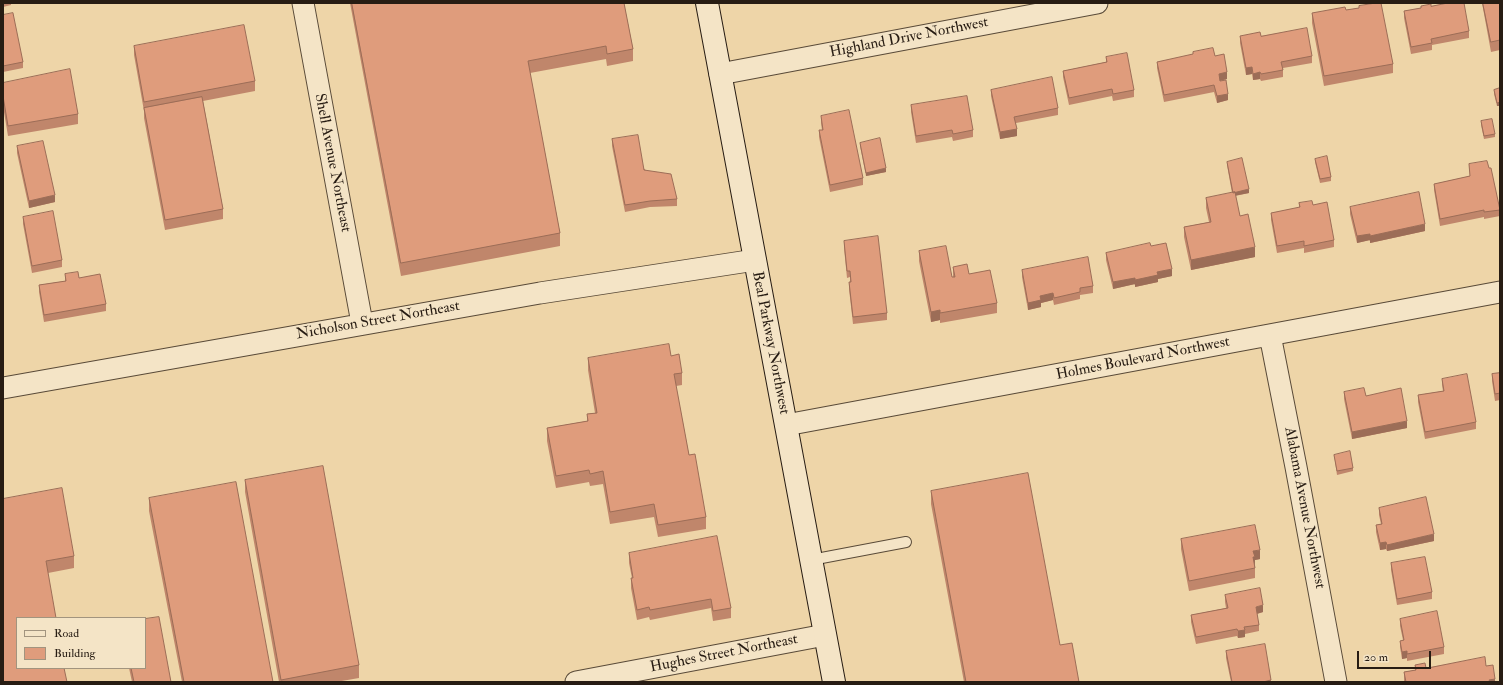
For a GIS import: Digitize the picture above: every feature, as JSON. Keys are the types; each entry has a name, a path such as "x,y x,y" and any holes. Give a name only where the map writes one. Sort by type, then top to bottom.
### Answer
{"main road":[{"name":"Beal Parkway Northwest","path":"707,3 834,682"}],"street":[{"name":"Shell Avenue Northeast","path":"302,3 362,323"},
{"name":"Highland Drive Northwest","path":"720,74 1097,3"},
{"name":"Nicholson Street Northeast","path":"3,388 540,292 755,260"},
{"name":"Holmes Boulevard Northwest","path":"786,425 1500,292"},
{"name":"Alabama Avenue Northwest","path":"1270,335 1336,682"},
{"name":"Hughes Street Northeast","path":"576,682 825,635"}],"lane":[{"path":"811,560 906,542"}],"building":[{"path":"352,3 624,3 633,49 607,54 606,46 528,61 560,233 401,263"},
{"path":"1381,3 1393,64 1324,76 1312,13 1345,7 1346,10 1359,8 1359,6"},
{"path":"1448,3 1464,3 1469,31 1431,39 1432,43 1411,47 1404,11 1421,8 1421,6 1431,4 1431,6"},
{"path":"1483,3 1500,3 1500,40 1491,42"},
{"path":"13,13 23,62 3,66 3,15"},
{"path":"244,25 255,81 144,102 134,46"},
{"path":"1307,28 1312,56 1281,62 1283,70 1261,74 1260,72 1253,74 1252,67 1246,68 1240,36 1260,32 1261,36"},
{"path":"1213,48 1215,56 1224,54 1227,72 1219,74 1220,81 1226,80 1228,94 1217,96 1214,85 1164,95 1157,62"},
{"path":"1127,53 1134,90 1113,94 1112,89 1069,98 1063,71 1107,62 1106,57"},
{"path":"70,69 78,114 8,126 3,96 3,83"},
{"path":"1052,77 1058,108 1014,117 1017,129 1000,132 991,90"},
{"path":"1500,88 1500,102 1497,103 1494,90"},
{"path":"967,96 973,130 953,134 952,130 916,136 911,105"},
{"path":"202,97 223,209 165,220 144,108"},
{"path":"849,110 863,178 830,185 819,130 823,130 821,116"},
{"path":"1492,119 1495,134 1484,136 1481,121"},
{"path":"638,135 644,170 671,174 677,199 625,205 612,139"},
{"path":"880,138 886,168 866,173 860,143"},
{"path":"43,141 55,195 29,201 17,146"},
{"path":"1327,156 1331,177 1320,179 1315,159"},
{"path":"1242,158 1249,189 1233,193 1227,162"},
{"path":"1487,161 1489,168 1491,168 1500,210 1484,212 1484,210 1440,219 1434,184 1470,176 1469,164"},
{"path":"1235,192 1240,216 1248,214 1255,247 1191,260 1184,227 1211,222 1206,198"},
{"path":"1419,192 1425,224 1370,236 1370,234 1357,236 1350,207"},
{"path":"1312,201 1313,205 1327,202 1334,240 1304,246 1304,241 1277,246 1271,213 1300,207 1299,203"},
{"path":"53,211 62,260 32,266 23,217"},
{"path":"878,236 887,313 853,317 849,282 851,282 850,271 847,271 844,241"},
{"path":"1150,243 1151,246 1166,243 1172,269 1157,272 1158,275 1135,280 1135,278 1113,282 1106,253"},
{"path":"946,246 952,277 955,277 953,267 967,264 969,274 990,270 997,303 940,313 940,310 931,312 919,251"},
{"path":"1088,257 1093,286 1080,288 1080,292 1054,298 1053,293 1040,296 1041,300 1028,303 1022,270"},
{"path":"78,272 79,278 100,274 106,304 44,315 39,285 66,281 65,274"},
{"path":"669,344 671,356 679,354 682,373 674,374 689,455 695,454 706,517 658,525 654,504 610,512 603,471 590,474 589,470 556,476 547,428 588,421 587,414 597,413 588,358"},
{"path":"1500,373 1500,393 1495,394 1492,374"},
{"path":"1467,374 1476,422 1425,432 1418,395 1444,391 1442,379"},
{"path":"1364,388 1366,396 1401,388 1407,421 1352,432 1344,392"},
{"path":"1350,451 1353,468 1337,471 1334,455"},
{"path":"323,466 359,665 281,680 245,480"},
{"path":"1028,473 1060,645 1072,643 1079,682 966,682 931,491"},
{"path":"236,482 273,682 184,682 149,498"},
{"path":"62,488 74,556 46,561 56,617 16,617 16,669 64,669 67,682 3,682 3,499"},
{"path":"1426,497 1434,534 1387,545 1386,542 1380,543 1376,525 1382,524 1379,508"},
{"path":"1255,525 1260,550 1253,551 1255,557 1253,557 1255,568 1189,581 1181,539"},
{"path":"717,536 731,608 713,611 711,599 650,610 649,607 637,610 631,578 633,578 629,553"},
{"path":"1425,557 1432,592 1397,599 1391,563"},
{"path":"1260,588 1263,605 1256,607 1259,625 1244,627 1245,630 1238,631 1237,629 1196,637 1191,615 1228,608 1225,595"},
{"path":"1437,611 1444,647 1407,654 1407,651 1402,652 1400,641 1404,640 1400,619"},
{"path":"159,617 171,682 134,682 131,669 146,669 146,619"},
{"path":"1265,644 1271,680 1263,682 1232,682 1226,651"},
{"path":"1485,657 1486,666 1493,665 1495,679 1489,680 1490,682 1406,682 1404,672 1416,670 1415,665 1425,663 1426,668"}]}
